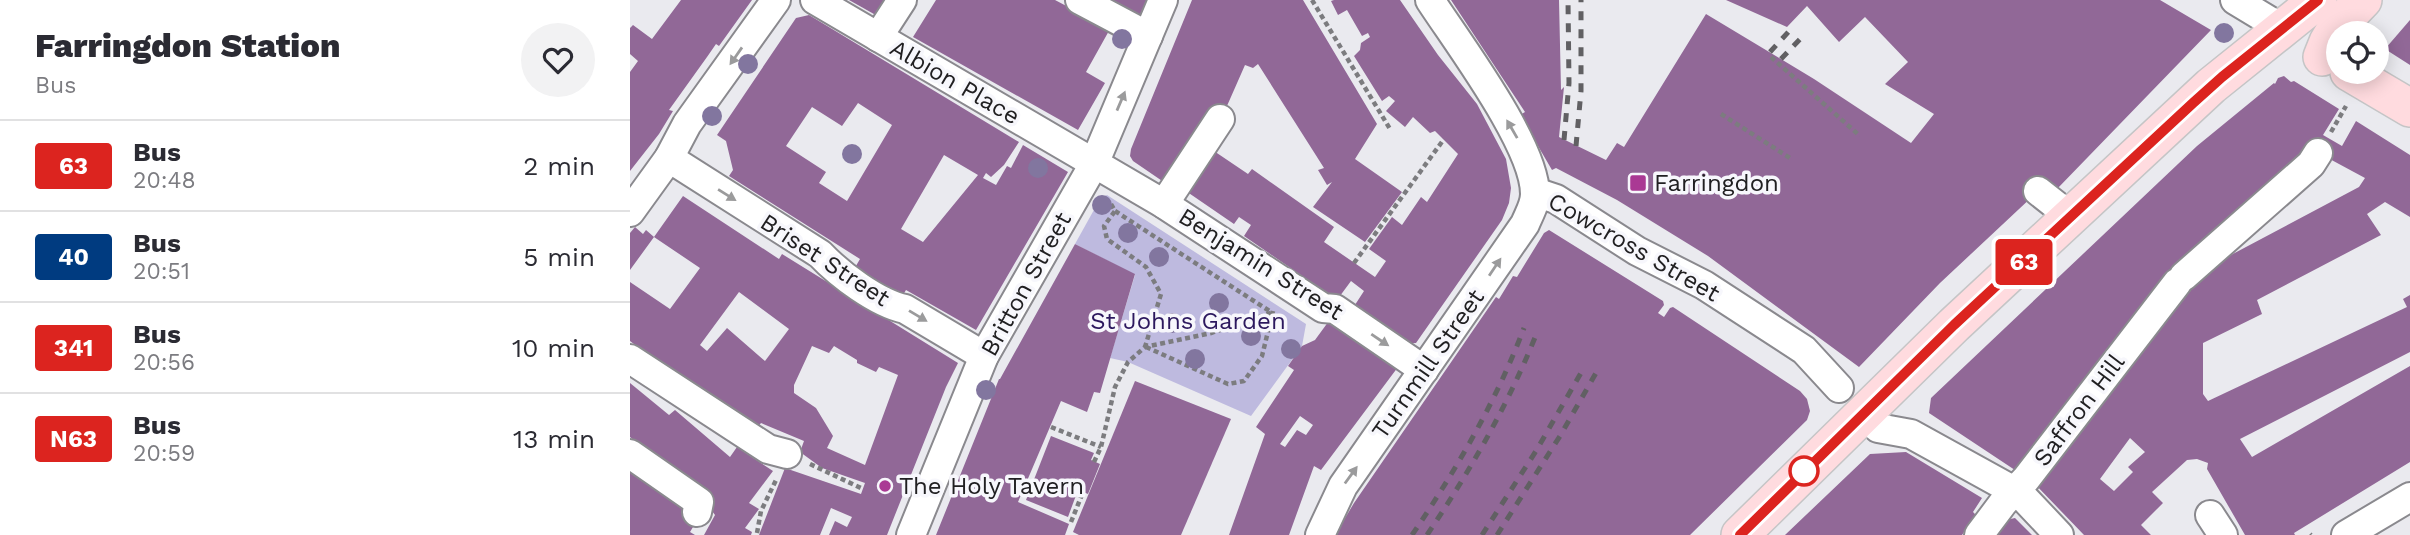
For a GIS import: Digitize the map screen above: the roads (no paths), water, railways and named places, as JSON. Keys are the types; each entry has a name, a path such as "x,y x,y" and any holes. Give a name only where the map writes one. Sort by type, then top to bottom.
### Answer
{"main road":[{"path":"1740,535 1954,325 2216,82 2318,0"},
{"path":"2343,21 2363,0"},
{"path":"2283,29 2326,58"},
{"path":"2369,84 2410,108"}],"street":[{"path":"630,212 669,158 687,124 776,0"},
{"name":"Albion Place","path":"815,0 1094,164"},
{"path":"878,37 902,0"},
{"path":"1080,0 1148,36"},
{"name":"Britton Street","path":"911,535 984,356 1094,164 1163,0"},
{"name":"Cowcross Street","path":"1430,0 1517,138 1532,176 1535,192 1556,200 1637,251 1726,299 1804,350 1839,388"},
{"path":"2235,0 2283,29"},
{"path":"1164,204 1220,119"},
{"name":"Saffron Hill","path":"1979,535 2026,479 2178,282 2311,164 2318,153"},
{"name":"Briset Street","path":"669,158 820,254 838,272 984,356"},
{"name":"Benjamin Street","path":"1094,164 1164,204 1323,308 1335,309 1424,370"},
{"path":"2038,191 2071,217"},
{"name":"Turnmill Street","path":"1320,535 1343,486 1525,224 1534,204 1535,192"},
{"path":"630,359 768,449 782,465"},
{"path":"1878,428 1911,434 2014,492 2059,535"},
{"path":"630,454 699,502 697,512"},
{"path":"2346,535 2410,497"}],"railway":[{"path":"1564,140 1569,83 1568,0"},
{"path":"1576,146 1581,91 1581,0"},
{"path":"1770,52 1791,29"},
{"path":"1781,59 1803,36"},
{"path":"1412,535 1474,435 1524,328"},
{"path":"1427,535 1487,438 1536,335"},
{"path":"1482,535 1536,451 1585,366"},
{"path":"1497,535 1560,436 1596,373"}],"place":[{"name":"Farringdon","path":"1638,183"},
{"name":"The Holy Tavern","path":"885,486"}],"park label":[{"name":"St Johns Garden","path":"1188,321"}]}
